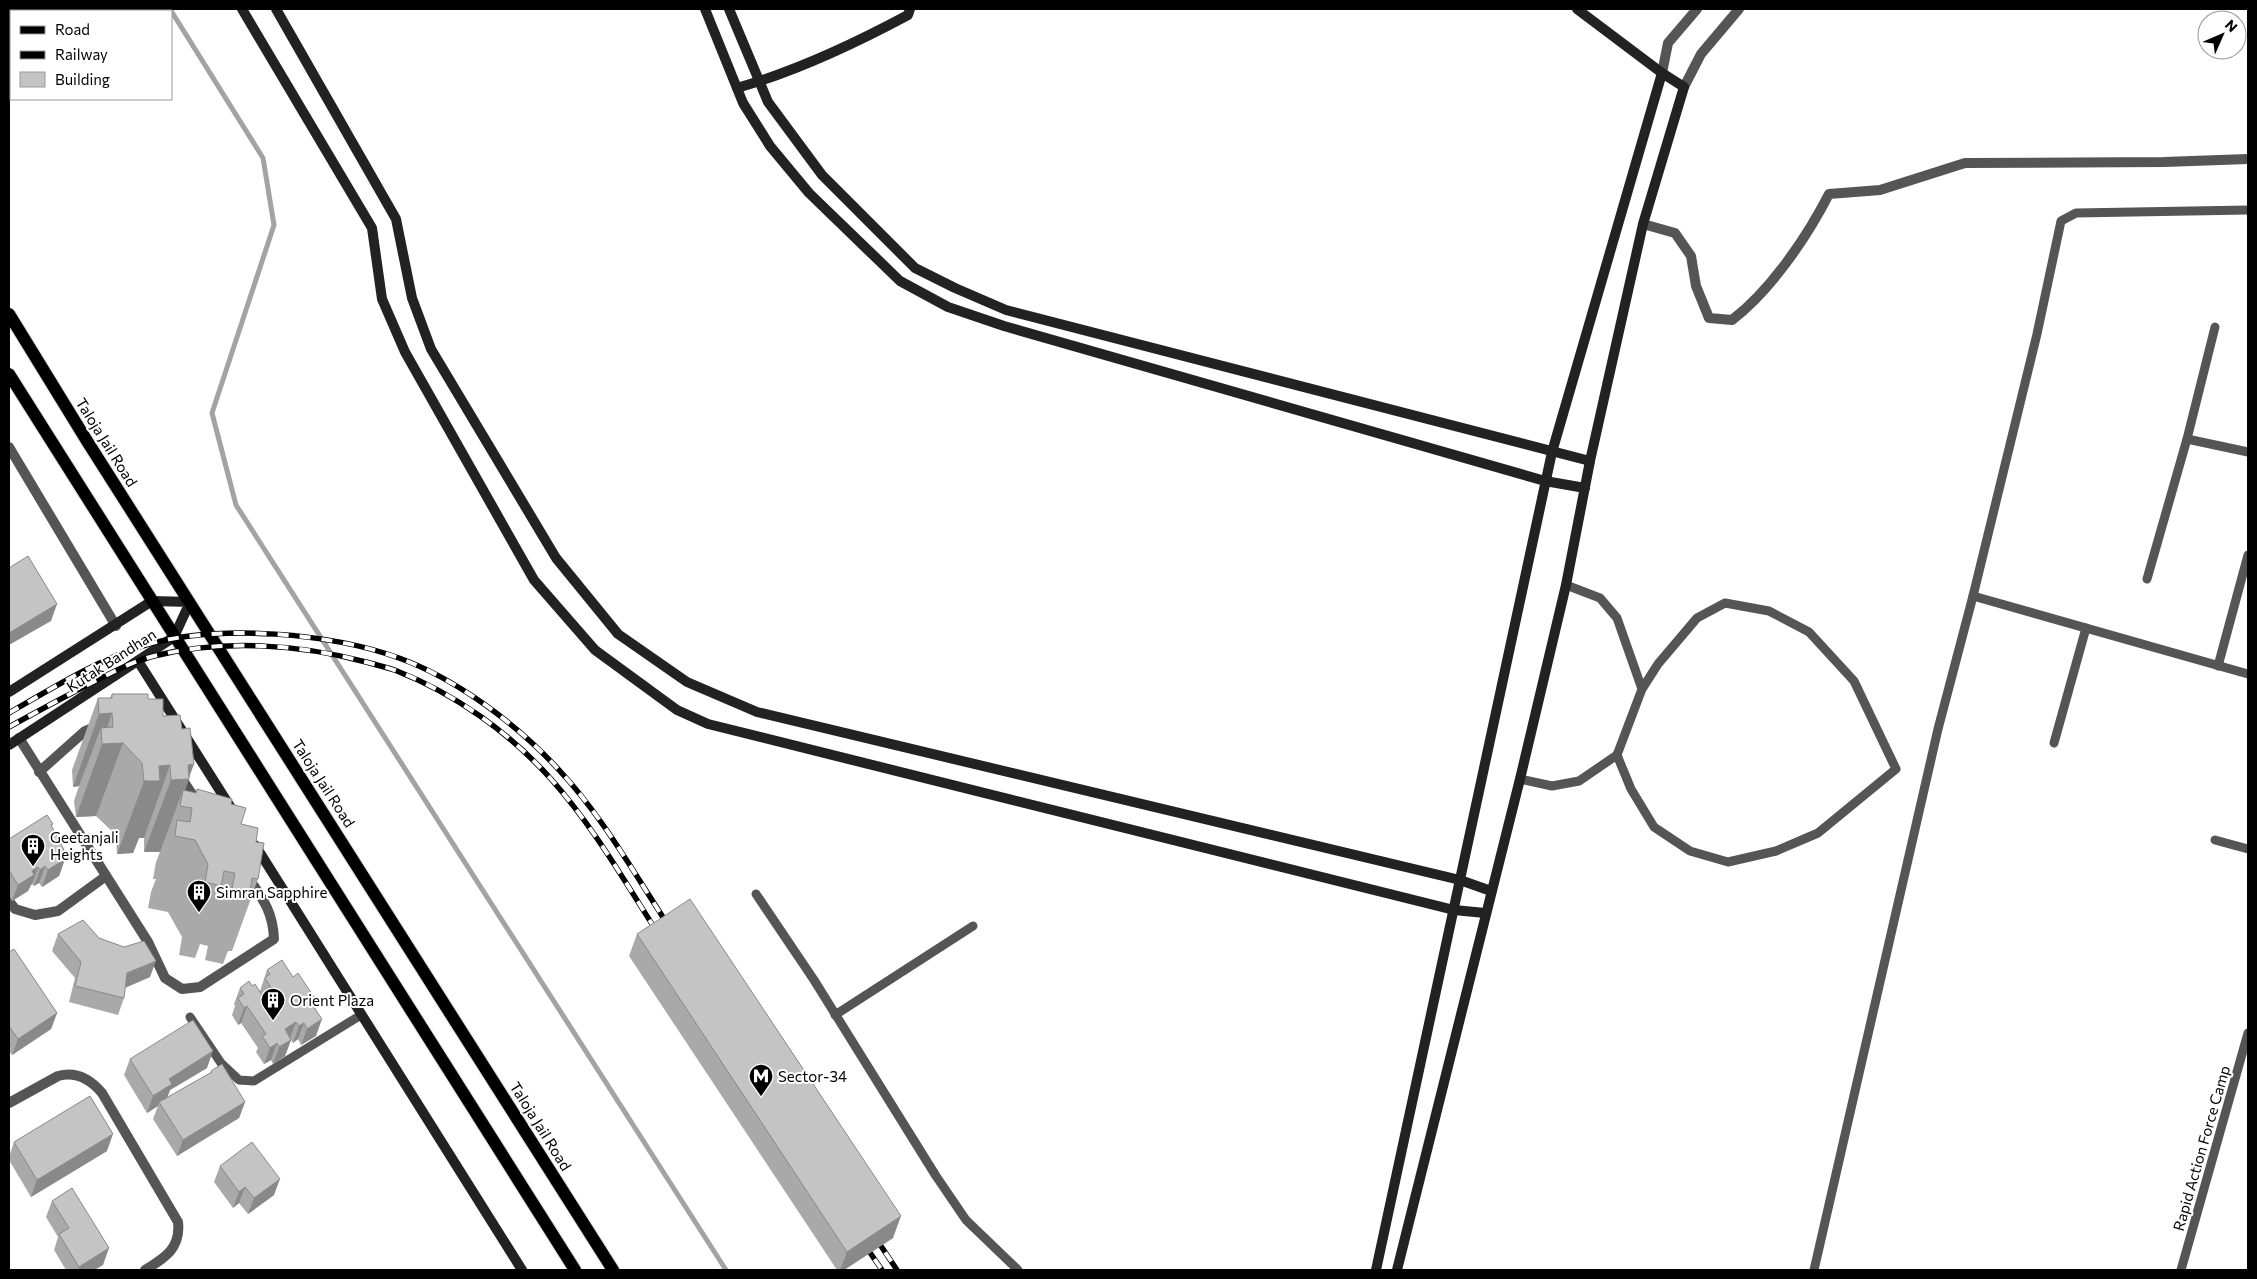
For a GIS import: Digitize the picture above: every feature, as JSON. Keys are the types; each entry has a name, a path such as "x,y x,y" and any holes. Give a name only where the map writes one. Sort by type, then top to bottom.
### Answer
{"main road":[{"name":"Taloja Jail Road","path":"9,314 613,1270"},
{"path":"9,374 575,1270"}],"street":[{"path":"242,9 372,228 382,299 405,352 534,580 595,650 677,710 708,724 1454,910 1486,913"},
{"path":"276,9 396,219 412,298 431,349 556,558 618,634 687,682 757,712 1460,880 1491,891"},
{"path":"704,9 743,102 770,146 809,193 900,281 948,307 1004,326 1545,481 1585,488"},
{"path":"729,9 768,102 822,175 915,268 1006,310 1085,332 1590,461"},
{"path":"737,88 760,81 858,41 908,15 910,9"},
{"path":"1578,9 1662,73 1684,87"},
{"path":"1376,1270 1552,452 1662,73 1668,44 1697,9"},
{"path":"1397,1270 1520,779 1566,585 1590,461 1643,224 1684,87 1701,54 1738,9"},
{"path":"1643,224 1676,233 1691,256 1696,286 1709,318 1732,320 1752,305 1811,228 1829,194 1880,190 1965,163 2164,162 2248,159"},
{"path":"9,447 116,626"},
{"path":"152,601 190,602"},
{"name":"Kutak Bandhan","path":"9,692 116,626 152,601"},
{"name":"Kutak Bandhan","path":"9,745 174,637 190,602"},
{"path":"138,660 239,821"},
{"path":"39,772 85,731 106,722"},
{"path":"19,738 148,942 165,978 182,989 200,987 274,939 273,920 262,897 240,865"},
{"path":"175,768 202,808"},
{"path":"250,838 522,1270"},
{"path":"9,901 15,910 35,915 58,911 106,876"},
{"path":"9,1103 58,1076 66,1074 74,1074 95,1084 178,1222 179,1230 173,1249 168,1255 145,1270"}],"lane":[{"path":"1814,1270 1938,730 2037,334 2061,221 2076,213 2248,210"},
{"path":"2147,579 2187,439 2216,327"},
{"path":"2187,439 2248,452"},
{"path":"2218,666 2248,555"},
{"path":"1566,585 1600,598 1617,618 1642,689"},
{"path":"1973,596 2248,674"},
{"path":"1520,779 1552,786 1579,781 1618,755 1642,689 1658,664 1697,618 1725,603 1769,611 1809,632 1854,681 1896,769 1818,833 1776,851 1728,862 1690,851 1654,827 1631,789 1618,755"},
{"path":"2054,743 2086,628"},
{"path":"2215,840 2248,849"},
{"path":"756,894 814,980 902,1118 936,1176 966,1220 1018,1270"},
{"path":"835,1015 973,926"},
{"path":"190,1017 221,1064 239,1080 254,1081 361,1015"},
{"name":"Rapid Action Force Camp","path":"2181,1270 2248,1033"}],"building":[{"path":"28,556 57,604 9,633 9,568"},
{"path":"112,694 148,694 148,699 163,699 163,716 180,715 182,729 190,728 194,764 188,765 189,779 171,780 170,765 159,766 160,781 144,781 142,763 123,743 102,744 101,728 113,727 112,713 99,714 98,698 112,698"},
{"path":"197,789 232,799 231,804 246,808 241,824 258,828 256,842 264,843 258,879 252,878 250,892 232,888 235,873 224,871 221,886 205,882 208,864 195,840 175,836 177,820 190,822 192,808 180,806 183,790 196,793"},
{"path":"47,815 64,850 60,852 65,859 48,870 45,866 40,870 38,867 32,871 34,875 18,885 9,870 9,839"},
{"name":"Sector-34","path":"690,899 901,1216 847,1252 637,934"},
{"path":"83,920 99,938 124,947 144,941 156,961 127,973 124,998 75,986 81,962 58,934"},
{"path":"14,949 57,1013 18,1039 9,1026 9,952"},
{"path":"282,960 293,977 298,973 318,1003 313,1006 322,1019 307,1029 304,1023 299,1026 296,1022 285,1029 291,1040 279,1047 277,1043 270,1048 262,1036 266,1034 247,1006 244,1008 238,998 244,994 240,988 249,981 252,986 255,984 263,997 273,991 265,978 270,974 267,970"},
{"path":"193,1020 213,1051 169,1079 172,1084 153,1096 130,1059"},
{"path":"222,1064 245,1102 183,1140 159,1102 212,1072"},
{"path":"90,1096 113,1134 37,1180 14,1142"},
{"path":"252,1142 280,1179 254,1198 245,1187 239,1192 220,1166"},
{"path":"72,1188 109,1248 79,1267 59,1234 69,1228 52,1201"}],"waterway":[{"path":"172,12 263,158 274,225 212,413 236,505 726,1270"}],"railway":[{"path":"9,713 77,674 113,657 149,644 178,638 209,634 242,633 309,637 341,642 399,658 443,678 464,691 506,720 543,753 590,807 670,928"},
{"path":"9,727 128,665 148,658 180,651 233,646 287,648 340,656 389,668 419,680 460,703 499,730 535,762 566,797 595,835 659,935"},
{"path":"873,1234 897,1270"},
{"path":"862,1241 882,1270"}],"place":[{"name":"Geetanjali Heights","path":"33,867"},
{"name":"Simran Sapphire","path":"199,913"},
{"name":"Orient Plaza","path":"273,1021"},
{"name":"Sector-34","path":"761,1097"}]}
